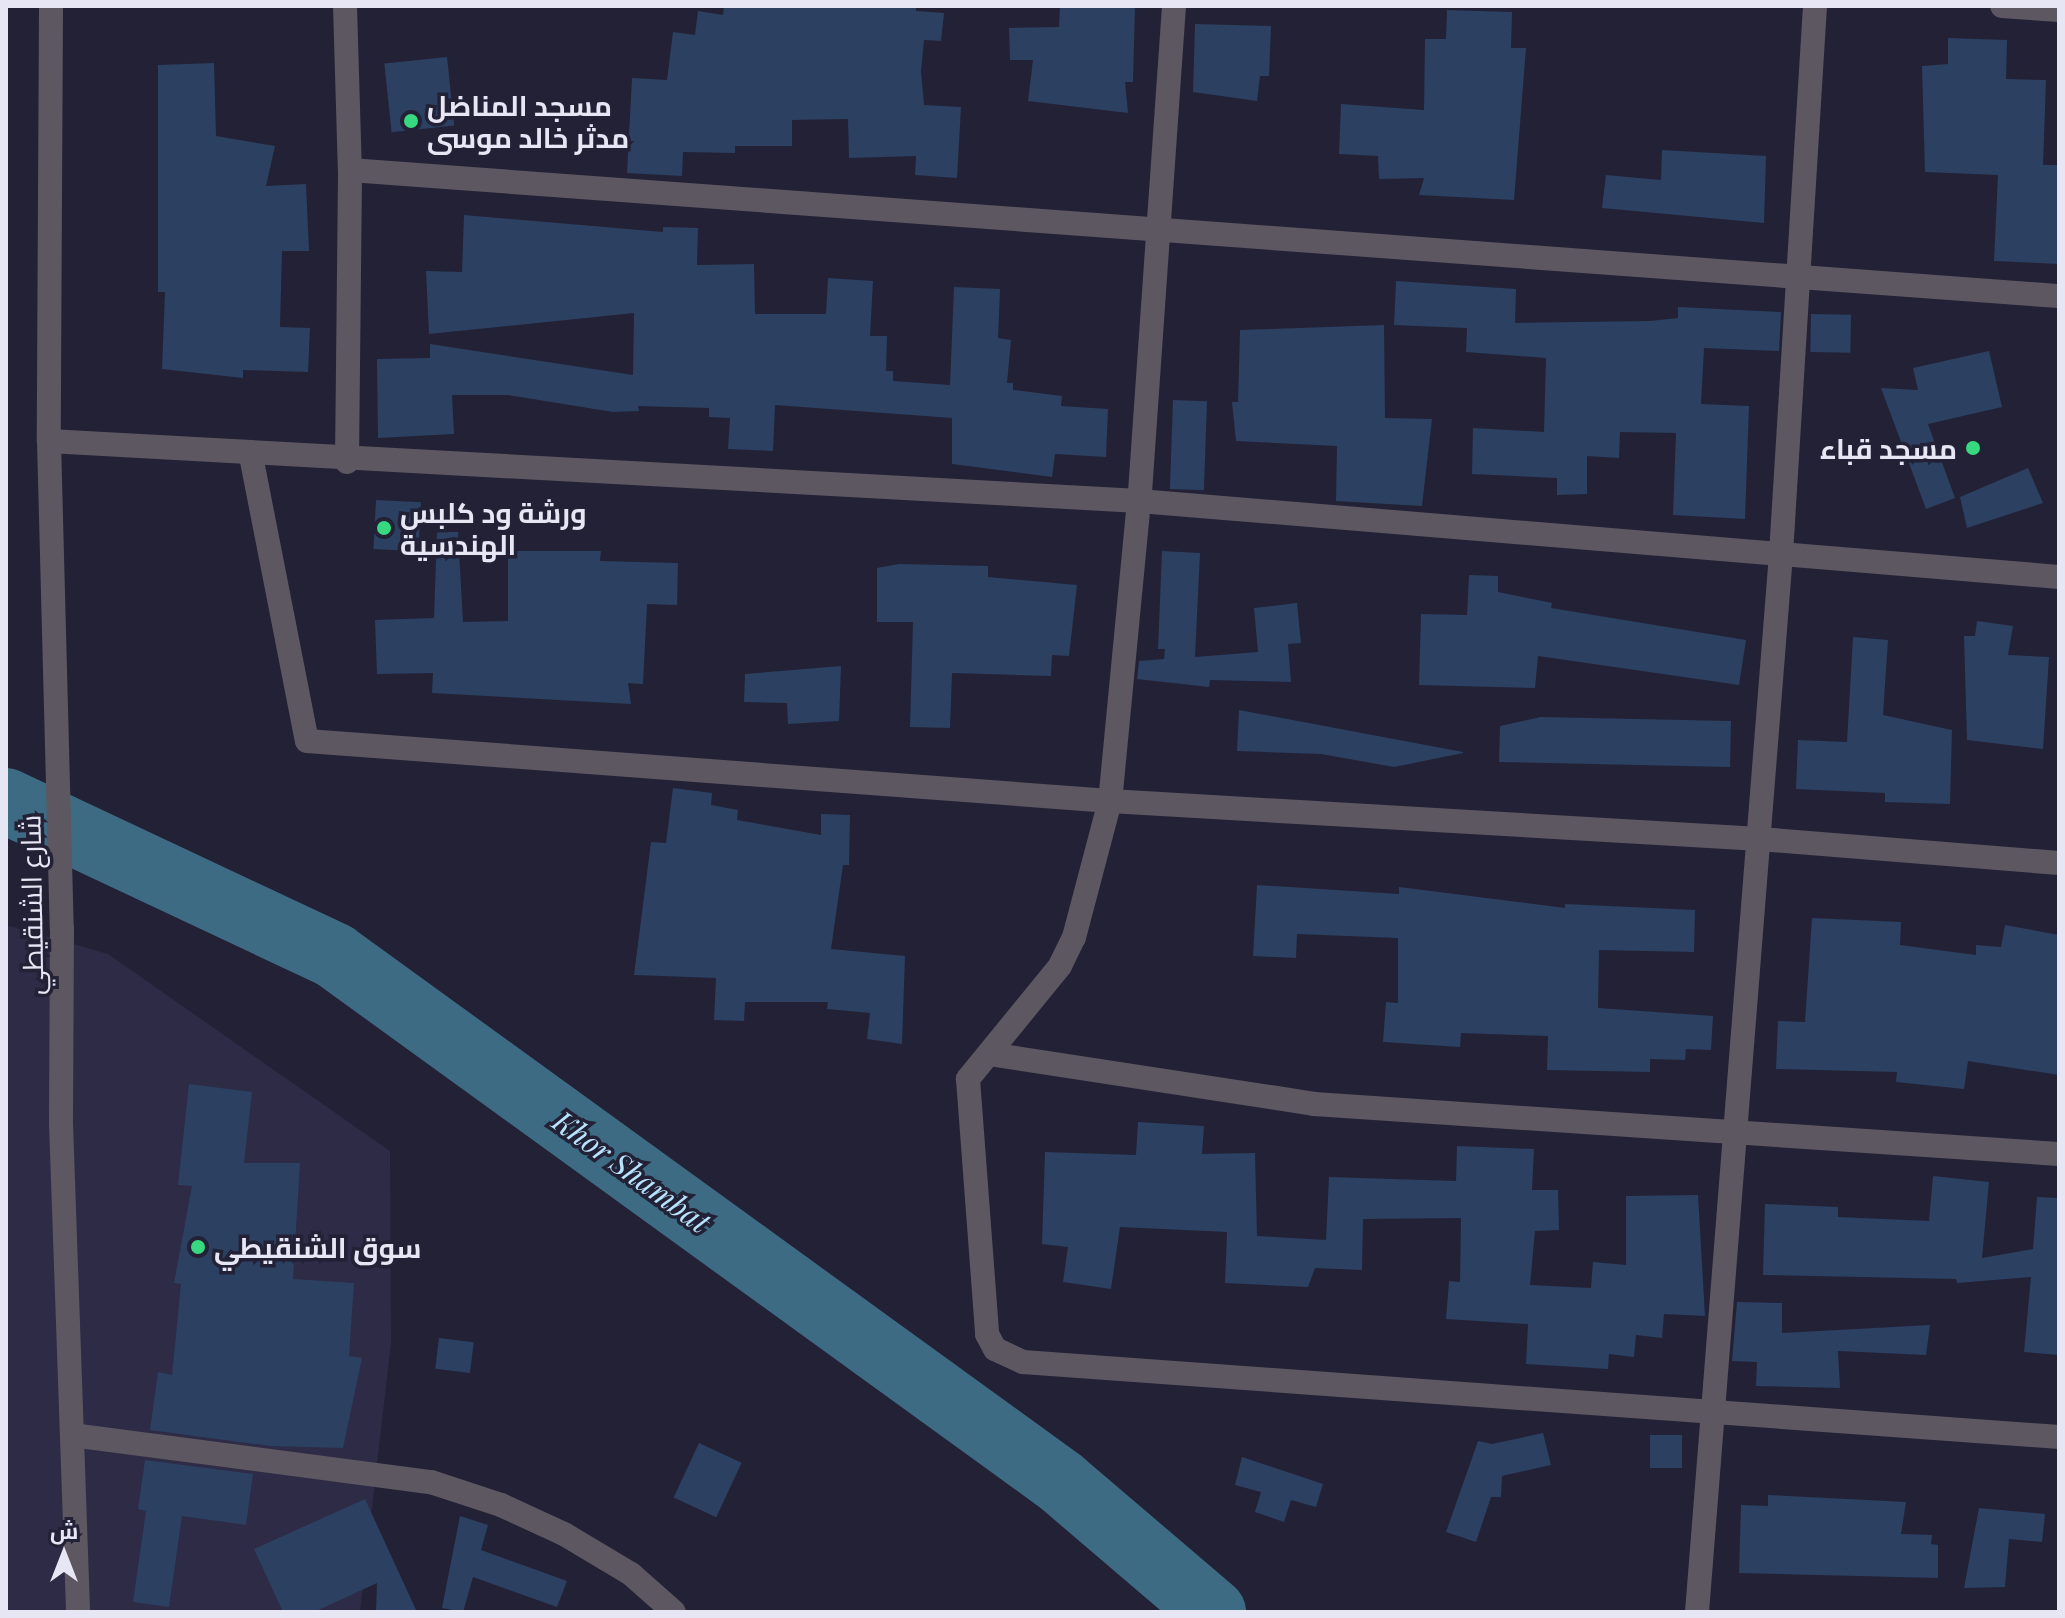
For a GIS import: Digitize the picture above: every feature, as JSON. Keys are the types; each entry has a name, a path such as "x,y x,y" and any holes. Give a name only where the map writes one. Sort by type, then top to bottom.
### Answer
{"street":[{"name":"شارع الشنقيطي","path":"51,6 49,441 62,929 61,1123 78,1612"},
{"path":"345,6 350,170 347,462"},
{"path":"1174,6 1139,501 1110,801 1074,937 1045,988 968,1079 966,1098 987,1334 1005,1357 2059,1437"},
{"path":"1697,1612 1717,1411 1781,554 1801,276 1815,6"},
{"path":"2002,6 2059,10"},
{"path":"350,170 1158,233 2059,296"},
{"path":"49,441 347,462 1139,501 2059,577"},
{"path":"251,456 307,741 1110,801 1760,839 2059,863"},
{"path":"989,1054 1314,1104 1736,1135 2059,1154"},
{"path":"72,1435 431,1482 501,1505 564,1534 631,1574 674,1612"}],"shaded area":[{"name":"سوق الشنقيطي","path":"6,925 108,954 390,1151 391,1343 360,1612 6,1612"}],"building":[{"path":"724,6 916,6 916,11 944,13 941,41 924,40 921,71 924,105 961,107 957,178 915,175 916,156 849,158 848,119 792,120 792,146 735,146 735,153 683,152 682,176 627,173 632,78 667,80 673,32 695,35 698,11 723,15"},
{"path":"1060,6 1135,6 1133,82 1125,82 1128,113 1028,101 1033,60 1010,60 1009,28 1059,27"},
{"path":"1447,10 1512,12 1511,48 1526,48 1514,200 1419,195 1424,178 1379,179 1378,156 1339,154 1341,104 1424,110 1425,39 1446,39"},
{"path":"1195,24 1271,26 1269,76 1260,76 1257,101 1193,92"},
{"path":"1948,38 2007,40 2006,79 2046,80 2043,165 2059,165 2059,264 1994,261 1998,175 1925,172 1922,66 1948,64"},
{"path":"447,57 454,126 392,132 384,64"},
{"path":"214,63 216,136 275,146 266,186 306,184 309,251 282,251 280,327 310,328 308,372 243,370 243,378 162,369 165,292 158,292 158,65"},
{"path":"1662,150 1766,156 1764,223 1602,208 1606,175 1661,180"},
{"path":"464,215 663,232 663,227 698,228 697,265 754,264 755,314 826,314 828,278 873,281 870,336 887,336 886,371 893,371 893,381 950,385 954,287 1000,289 998,338 1011,340 1007,383 1013,383 1013,390 1062,396 1061,406 1108,409 1106,457 1055,454 1052,477 952,464 952,418 775,405 773,451 728,449 730,418 709,417 709,408 638,406 639,411 613,412 508,395 452,395 454,434 378,438 377,359 430,358 430,344 633,375 634,313 429,334 426,271 462,272"},
{"path":"1396,281 1516,289 1515,323 1650,321 1678,318 1678,307 1781,312 1779,351 1704,348 1701,404 1749,406 1745,519 1673,515 1676,433 1620,432 1619,458 1587,456 1587,494 1557,495 1557,478 1472,474 1473,428 1544,432 1546,358 1466,352 1467,328 1394,325"},
{"path":"1811,314 1851,315 1850,353 1810,352"},
{"path":"1384,325 1385,418 1432,419 1422,506 1336,501 1337,446 1236,441 1232,402 1238,402 1240,330"},
{"path":"1989,351 2002,407 1928,424 1955,498 1926,509 1881,388 1918,390 1913,368"},
{"path":"1173,400 1207,401 1204,490 1170,489"},
{"path":"2028,468 2043,503 1967,528 1960,497"},
{"path":"376,500 421,502 418,551 373,549"},
{"path":"437,532 458,532 463,622 508,621 508,551 601,551 600,561 678,563 677,605 647,604 643,684 628,683 631,704 432,693 433,673 377,674 375,620 434,618"},
{"path":"1162,551 1200,553 1195,657 1258,652 1254,608 1297,603 1301,643 1288,644 1291,682 1210,680 1209,687 1137,679 1139,661 1164,659 1165,649 1158,649"},
{"path":"899,564 988,566 988,577 1077,585 1069,656 1052,655 1051,676 952,673 950,728 910,727 913,622 877,622 877,568"},
{"path":"1469,575 1498,576 1498,592 1552,603 1551,608 1746,640 1739,685 1538,656 1535,688 1419,685 1421,614 1467,615"},
{"path":"1977,621 2013,626 2008,655 2049,657 2043,749 1967,740 1964,636 1975,636"},
{"path":"1853,637 1888,640 1883,715 1952,730 1950,804 1885,802 1885,793 1796,789 1798,740 1847,742"},
{"path":"841,666 839,721 788,724 787,703 744,702 745,674"},
{"path":"1239,710 1463,753 1394,767 1321,754 1237,751"},
{"path":"1541,717 1731,721 1730,767 1499,762 1500,726"},
{"path":"673,788 712,793 711,805 738,810 737,820 821,835 821,814 850,815 849,865 843,865 831,949 905,956 902,1044 867,1039 870,1013 827,1009 828,1002 745,1002 744,1021 714,1020 716,978 634,975 651,842 666,843"},
{"path":"1257,885 1399,894 1399,887 1565,908 1565,904 1695,910 1694,952 1599,950 1598,1008 1713,1016 1711,1050 1686,1049 1685,1060 1650,1059 1650,1072 1547,1070 1548,1036 1461,1033 1460,1047 1383,1042 1386,1002 1398,1003 1398,938 1297,934 1296,958 1253,956"},
{"path":"1812,918 1901,922 1900,945 1976,955 1976,945 2001,947 2005,925 2059,935 2059,1075 1968,1061 1964,1089 1896,1082 1897,1072 1776,1069 1778,1021 1805,1022"},
{"path":"189,1084 252,1092 244,1163 300,1163 293,1279 354,1283 349,1356 362,1358 343,1448 270,1446 150,1430 158,1372 172,1375 181,1284 174,1283 192,1186 178,1185"},
{"path":"1138,1122 1204,1126 1202,1154 1255,1153 1257,1236 1326,1240 1329,1177 1456,1181 1457,1146 1534,1149 1532,1190 1558,1190 1559,1230 1535,1231 1530,1285 1591,1288 1593,1262 1626,1265 1626,1196 1698,1195 1705,1316 1664,1314 1662,1338 1636,1335 1634,1357 1609,1354 1608,1369 1526,1364 1528,1324 1446,1319 1449,1281 1460,1282 1461,1218 1363,1219 1362,1270 1315,1268 1308,1287 1225,1283 1227,1232 1120,1227 1111,1289 1063,1282 1068,1247 1042,1244 1045,1152 1136,1155"},
{"path":"1933,1176 1989,1182 1982,1258 2033,1249 2037,1197 2059,1198 2059,1355 2024,1352 2031,1277 1957,1283 1956,1279 1763,1275 1765,1204 1838,1207 1838,1217 1929,1221"},
{"path":"1737,1302 1782,1303 1782,1333 1930,1325 1926,1355 1838,1351 1840,1388 1756,1386 1757,1362 1732,1361"},
{"path":"439,1338 474,1342 470,1373 435,1369"},
{"path":"1543,1433 1551,1465 1502,1476 1501,1497 1491,1497 1476,1542 1446,1532 1478,1441 1492,1444"},
{"path":"1650,1435 1682,1435 1682,1468 1650,1468"},
{"path":"699,1443 742,1463 716,1517 674,1497"},
{"path":"1242,1457 1323,1484 1316,1507 1291,1500 1284,1522 1255,1512 1261,1492 1235,1485"},
{"path":"145,1460 253,1474 246,1525 182,1516 169,1607 133,1602 146,1511 138,1509"},
{"path":"1768,1495 1906,1502 1901,1534 1932,1535 1931,1544 1938,1545 1938,1578 1739,1573 1741,1505 1768,1506"},
{"path":"365,1499 417,1612 376,1612 377,1583 314,1612 283,1612 254,1549"},
{"path":"1979,1508 2045,1514 2042,1542 2009,1539 2005,1587 1964,1588"},
{"path":"460,1516 488,1525 481,1550 567,1581 557,1607 473,1577 463,1612 442,1608"}],"waterway":[{"name":"Khor Shambat","path":"6,801 335,956 1061,1482 1213,1612"}],"place":[{"name":"مسجد المناضل مدثر خالد موسى","path":"411,121"},
{"name":"مسجد قباء","path":"1973,448"},
{"name":"ورشة ود كلبس الهندسية","path":"384,528"},
{"name":"سوق الشنقيطي","path":"198,1247"}]}
